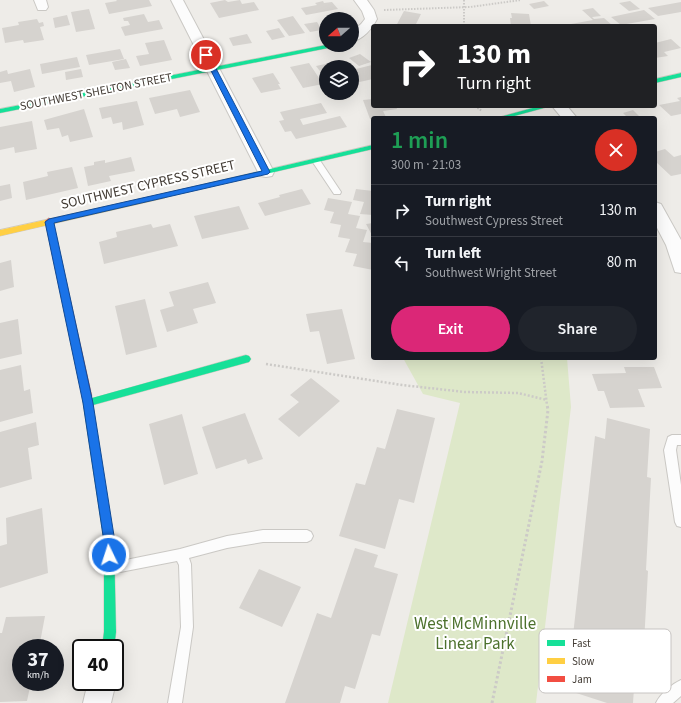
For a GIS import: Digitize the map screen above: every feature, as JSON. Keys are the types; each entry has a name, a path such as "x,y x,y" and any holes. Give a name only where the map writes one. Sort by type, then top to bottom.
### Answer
{"street":[{"path":"177,0 266,172"},
{"path":"359,32 366,27 371,19 364,5"},
{"name":"SOUTHWEST SHELTON STREET","path":"0,111 319,48"},
{"path":"657,81 681,75"},
{"path":"507,116 540,108"},
{"path":"560,108 568,116"},
{"name":"SOUTHWEST CYPRESS STREET","path":"0,233 371,148"},
{"path":"657,212 675,245 681,266"},
{"path":"49,222 88,403 109,542 109,639"},
{"path":"88,403 246,358"},
{"path":"97,703 100,691"}],"lane":[{"path":"316,161 337,192"},
{"path":"681,440 672,440 670,450 681,522"},
{"path":"110,568 180,555 227,542 263,536 307,536"},
{"path":"175,703 187,627 185,564 180,555"},
{"path":"663,703 681,687"}],"path":[{"path":"464,0 464,24"},
{"path":"364,5 464,7 502,4 521,0"},
{"path":"246,358 286,368 402,385 465,392 518,393 547,400"},
{"path":"492,703 542,461 548,410 541,360"}],"green space":[{"name":"West McMinnville Linear Park","path":"404,360 567,360 571,407 545,629 539,629 539,678 536,703 388,703 460,403 423,394"}],"building":[{"path":"116,0 149,0 152,6 109,14 105,3 117,1"},
{"path":"225,0 228,2 240,0 242,4 254,2 259,10 219,18 210,3"},
{"path":"323,1 324,3 332,2 338,9 306,15 301,8 317,5 315,3"},
{"path":"544,1 549,6 534,9 529,4"},
{"path":"630,1 640,9 629,11 619,3"},
{"path":"681,2 681,12 658,16 648,8"},
{"path":"593,8 601,16 592,17 594,19 604,18 611,24 571,24 593,20 582,10"},
{"path":"89,9 95,29 76,32 71,12"},
{"path":"644,10 655,19 620,24 611,17"},
{"path":"404,11 421,14 416,24 397,24"},
{"path":"511,13 529,14 531,24 511,24 510,18 512,18"},
{"path":"144,14 148,22 159,20 163,29 125,36 121,27 130,25 128,21 124,21 123,18"},
{"path":"67,15 70,25 55,28 53,18"},
{"path":"293,16 305,33 289,36 277,20"},
{"path":"37,19 39,23 43,22 44,26 40,27 44,40 24,43 23,40 5,43 2,28 19,25 18,22"},
{"path":"317,22 319,25 319,30 310,32 304,24"},
{"path":"279,28 285,37 272,40 266,31"},
{"path":"247,34 252,43 233,46 229,38"},
{"path":"671,39 681,48 664,52 668,56 657,58 657,42"},
{"path":"164,40 172,60 140,66 136,56 149,54 145,43"},
{"path":"120,49 124,59 89,65 86,55"},
{"path":"360,54 371,62 359,66 359,60 352,60 349,58"},
{"path":"77,57 80,67 42,74 40,64"},
{"path":"126,59 130,68 115,70 112,62"},
{"path":"309,63 319,78 319,85 303,88 290,67"},
{"path":"371,65 371,79 359,82 359,68"},
{"path":"30,69 35,87 14,92 11,81 0,83 0,72 7,70 8,74"},
{"path":"81,69 83,77 66,80 65,72"},
{"path":"273,73 280,84 278,84 281,89 261,93 252,78"},
{"path":"190,90 200,112 180,117 177,109 155,114 149,98"},
{"path":"681,97 681,114 671,116 659,105 680,101 677,98"},
{"path":"371,99 371,108 397,109 383,111 386,116 371,116 370,119 363,100"},
{"path":"137,101 144,125 123,130 122,122 113,124 111,117 102,119 99,108"},
{"path":"321,103 327,113 300,119 303,125 340,116 347,127 296,139 291,131 285,132 279,121 284,120 280,112"},
{"path":"84,109 93,137 70,142 68,135 62,137 59,128 47,130 44,120"},
{"path":"633,110 639,116 626,116 623,113"},
{"path":"32,121 37,149 15,153 14,147 0,150 0,127"},
{"path":"665,149 674,157 681,155 681,174 671,176 657,163 657,151"},
{"path":"131,157 135,171 109,176 111,181 88,186 84,167 94,165 94,162 105,160 105,163"},
{"path":"72,167 78,188 26,200 23,182 48,176 47,172"},
{"path":"10,184 12,198 0,201 0,186"},
{"path":"302,189 311,204 265,216 258,203 280,197 279,195"},
{"path":"356,189 371,191 371,215 360,214 364,202 353,200"},
{"path":"328,198 352,202 348,214 360,216 356,228 367,230 363,242 371,243 371,270 353,266 357,254 345,252 350,239 338,237 341,225 330,223 334,212 324,210"},
{"path":"239,206 249,229 202,239 194,216"},
{"path":"371,223 371,233 366,224"},
{"path":"151,224 153,228 170,224 178,246 104,264 99,242 117,237 116,232"},
{"path":"11,260 14,287 0,291 0,263"},
{"path":"208,282 216,303 193,309 198,323 167,332 160,310 174,306 169,292"},
{"path":"145,299 157,347 126,355 115,306"},
{"path":"342,309 355,359 327,364 319,331 310,332 306,314"},
{"path":"18,319 22,354 0,359 0,323"},
{"path":"21,365 24,391 30,389 33,413 0,422 0,370"},
{"path":"624,367 654,367 662,388 638,389 645,407 610,408 604,391 598,391 592,374 626,373"},
{"path":"311,378 340,401 299,437 278,419 299,402 290,395"},
{"path":"397,409 435,418 414,503 399,499 385,549 339,536 356,483 365,485 377,447 385,449"},
{"path":"245,413 263,459 248,464 246,459 216,469 202,427"},
{"path":"182,414 198,474 164,485 149,424"},
{"path":"607,418 650,429 647,477 651,478 646,570 648,571 645,629 574,629 595,436 605,439"},
{"path":"36,422 39,445 28,448 32,479 0,488 0,432"},
{"path":"42,508 48,573 0,588 0,546 7,544 6,518"},
{"path":"355,548 378,555 374,567 398,574 380,636 372,634 355,689 345,686 340,703 285,703 317,613 331,618"},
{"path":"259,569 301,587 282,627 239,608"},
{"path":"45,616 41,639 12,639 12,691 29,691 27,701 0,702 0,633 2,633 6,617"},
{"path":"576,693 634,693 633,703 607,703"}],"traffic: fast":[{"path":"0,111 319,48"},
{"path":"657,81 681,75"},
{"path":"507,116 540,108"},
{"path":"162,196 371,147"},
{"path":"88,403 246,359"},
{"path":"87,396 109,542 109,639"}],"traffic: slow":[{"path":"0,233 162,196"}],"traffic: jam":[{"path":"49,221 87,396"}],"route":[{"path":"109,555 109,542 88,403 49,222 266,172 206,55"}]}
